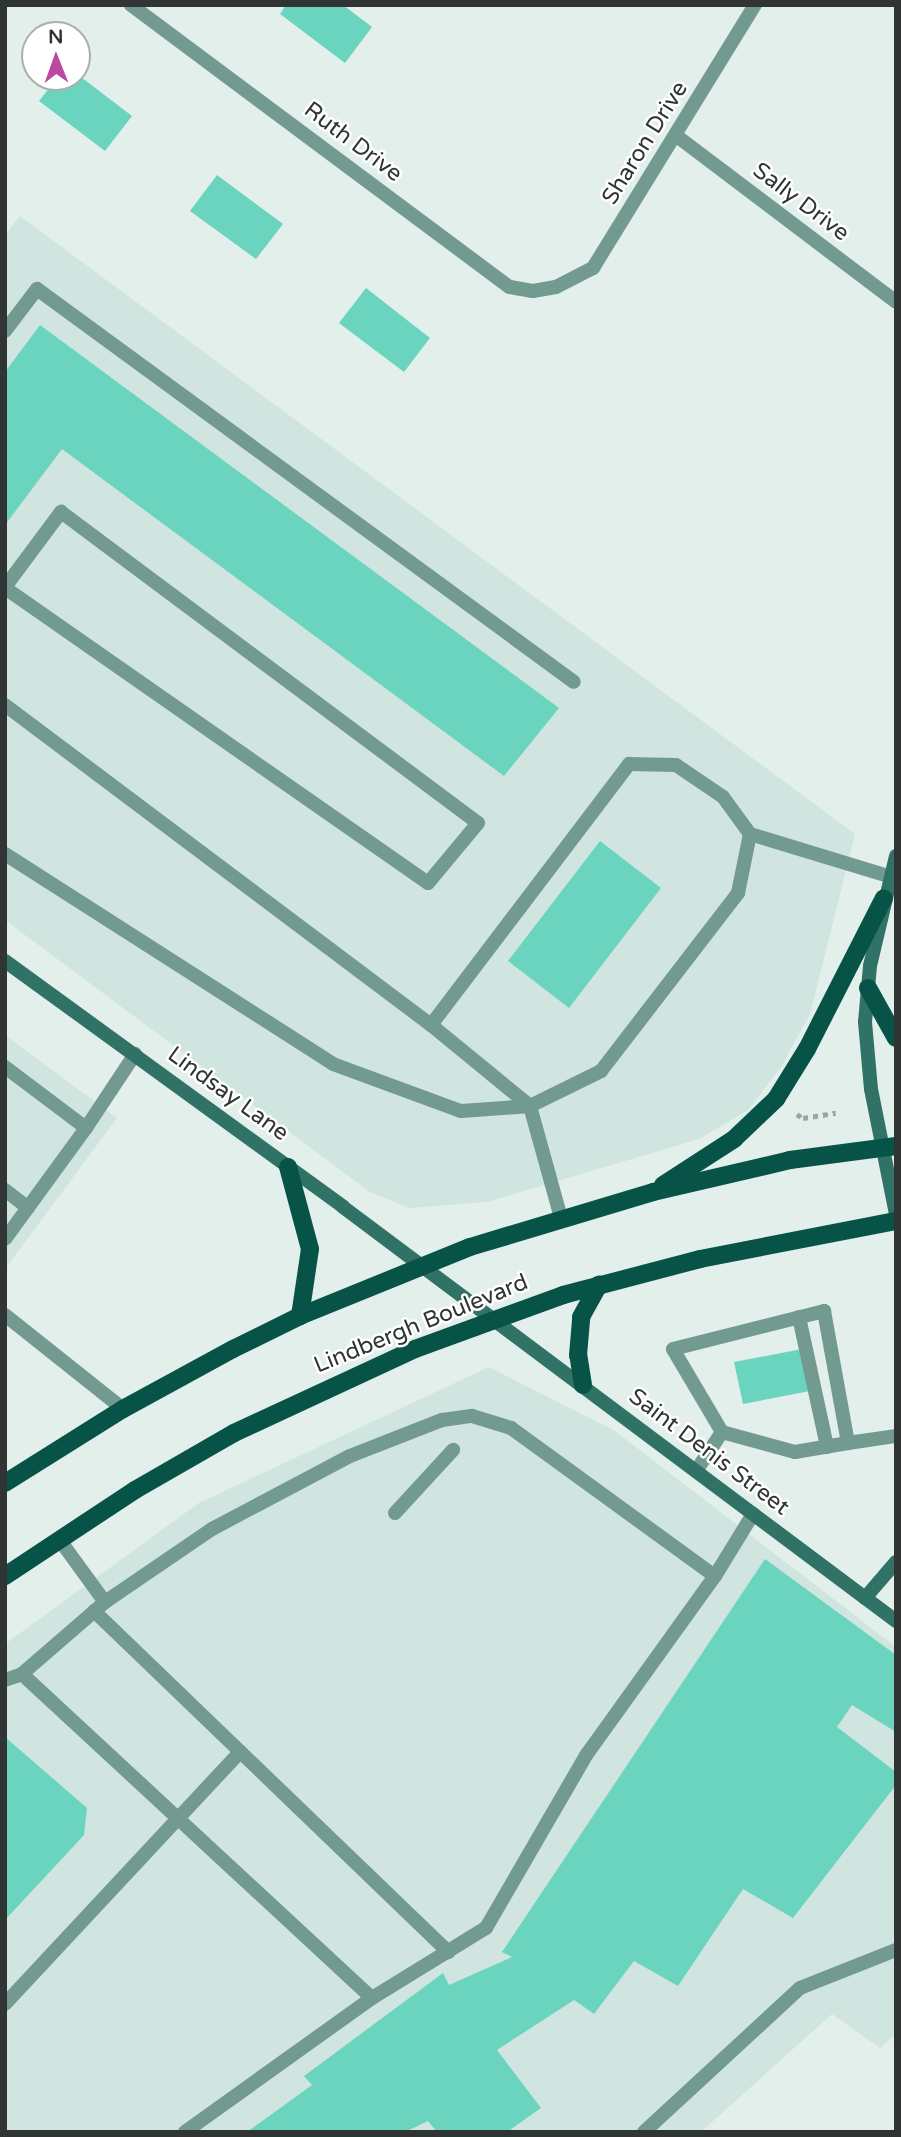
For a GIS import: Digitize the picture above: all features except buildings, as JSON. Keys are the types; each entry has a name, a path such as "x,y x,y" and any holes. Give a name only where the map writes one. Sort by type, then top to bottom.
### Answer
{"main road":[{"path":"653,1192 733,1139 771,1105 801,1059 884,898"},
{"path":"868,988 896,1038"},
{"path":"5,1483 123,1409 300,1316 421,1266 561,1218 653,1192 790,1160 889,1146"},
{"path":"289,1167 310,1249 300,1316"},
{"name":"Lindbergh Boulevard","path":"5,1576 59,1539 234,1433 341,1381 493,1319 600,1285 812,1234 896,1222"},
{"path":"583,1385 578,1355 581,1317 600,1285"}],"street":[{"name":"Ruth Drive","path":"131,5 510,287 533,291 556,287"},
{"name":"Sharon Drive","path":"556,287 593,268 678,137 755,5"},
{"name":"Sally Drive","path":"678,137 896,303"},
{"path":"5,331 37,289 574,682"},
{"path":"61,512 478,823 428,883 5,587 61,512"},
{"path":"5,705 431,1026 530,1106 561,1218"},
{"path":"431,1026 629,764 676,765 723,797 750,834 888,876"},
{"path":"5,854 333,1065 461,1111 530,1106 601,1070 738,893 750,834"},
{"path":"896,856 888,876 868,988 869,1068 889,1146 896,1214"},
{"name":"Lindsay Lane","path":"5,961 493,1319"},
{"path":"5,1240 86,1128 135,1054"},
{"path":"5,1067 86,1128"},
{"path":"5,1190 29,1208"},
{"path":"848,1443 824,1311 673,1349 722,1432 795,1452 896,1436"},
{"path":"5,1315 123,1409"},
{"path":"799,1317 827,1447"},
{"name":"Saint Denis Street","path":"493,1319 896,1621"},
{"path":"5,1679 22,1674 100,1607 212,1529 350,1456 442,1419 472,1416 511,1429 715,1576"},
{"path":"696,1471 722,1432"},
{"path":"395,1513 453,1450"},
{"path":"185,2132 372,1998 486,1928 587,1754 715,1576 753,1514"},
{"path":"59,1539 100,1607 240,1752 448,1952"},
{"path":"865,1598 896,1562"},
{"path":"22,1674 372,1998"},
{"path":"5,2004 176,1817 240,1752"},
{"path":"643,2132 800,1988 896,1950"}],"path":[{"path":"790,1108 803,1118 836,1113"}],"shaded area":[{"path":"20,216 855,834 810,1014 781,1067 748,1110 699,1139 487,1202 409,1208 370,1192 5,920 5,235"},
{"path":"5,1035 117,1118 5,1269"},
{"path":"489,1367 615,1431 896,1647 896,2034 880,2048 832,2014 701,2132 5,2132 5,1644 199,1503"}]}
